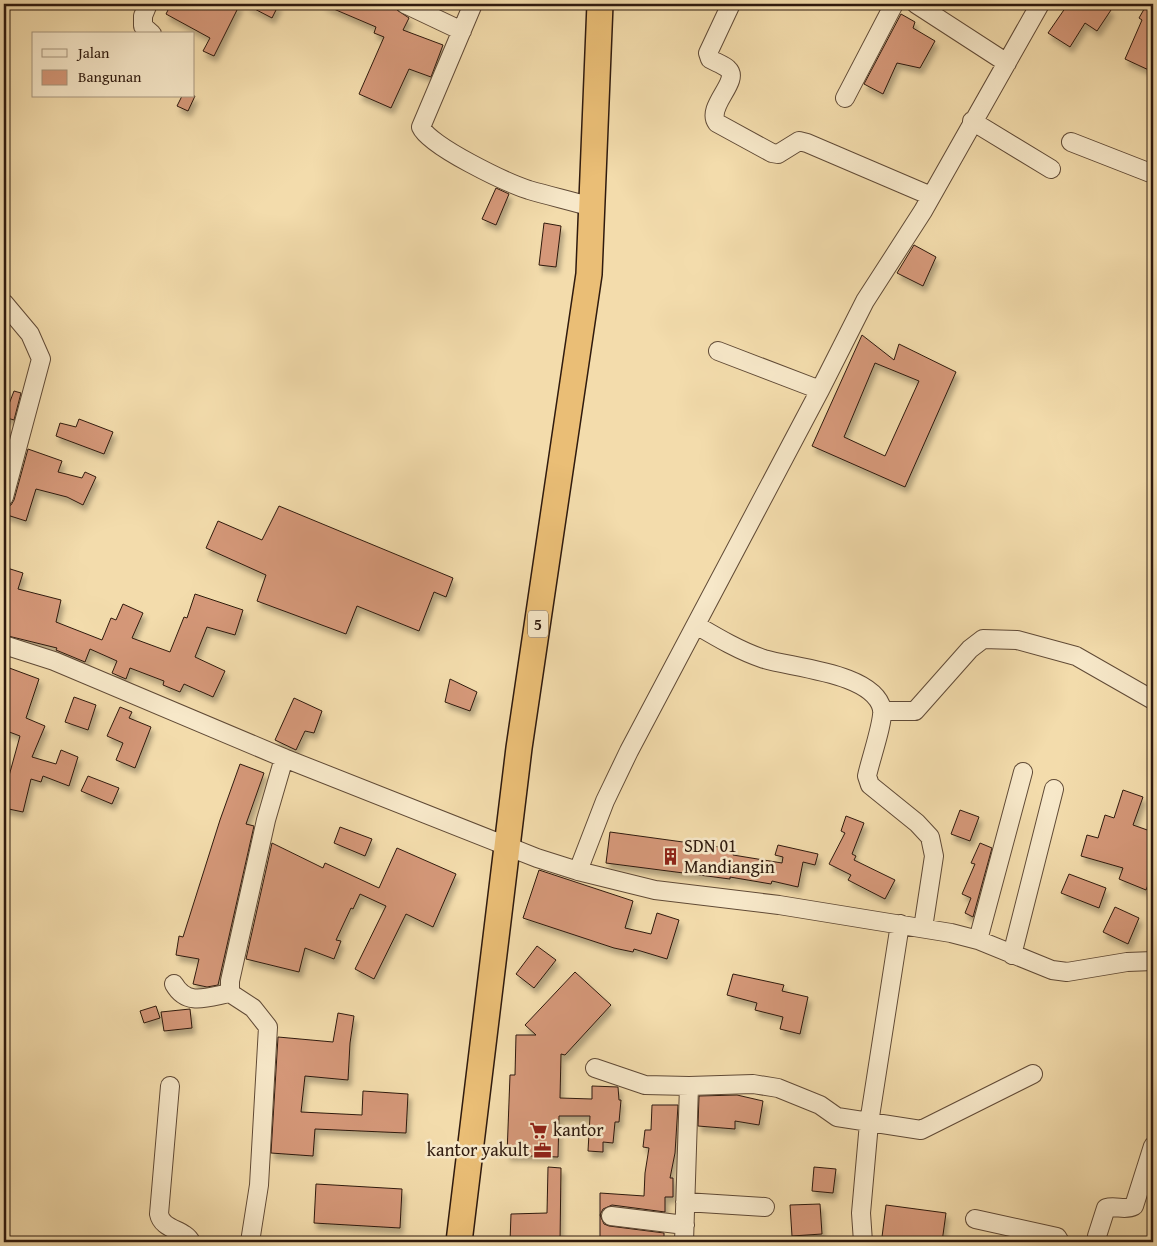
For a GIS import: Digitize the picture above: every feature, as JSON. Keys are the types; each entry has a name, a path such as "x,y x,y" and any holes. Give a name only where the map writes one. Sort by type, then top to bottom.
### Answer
{"highway":[{"name":"5","path":"459,1242 506,845 589,274 600,4"}],"street":[{"path":"148,4 143,16 143,26 150,32"},
{"path":"405,4 462,31"},
{"path":"473,4 421,127 423,132 433,142 470,163 527,189 592,207"},
{"path":"731,4 708,53 710,59 728,69 730,74 730,80 714,112 714,119 717,123 772,153 778,154 799,141 807,143 931,196"},
{"path":"845,98 894,4"},
{"path":"916,4 1007,62"},
{"path":"578,871 605,801 621,768 865,301 931,196 1040,4"},
{"path":"972,121 1051,169"},
{"path":"1071,142 1153,174"},
{"path":"4,303 30,334 41,359 4,497"},
{"path":"718,351 820,390"},
{"path":"696,625 726,643 764,659 822,671 858,684 873,692 879,699 882,711 867,776 870,785 917,823 930,838 934,856 923,928"},
{"path":"882,711 915,711 970,649 983,639 1017,640 1076,656 1153,700"},
{"path":"4,645 54,661 284,758 537,858 578,871 655,890 779,905 923,928 978,940 1052,970 1067,972 1127,962 1153,961"},
{"path":"230,994 230,981 266,820 284,758"},
{"path":"978,940 1023,772"},
{"path":"1012,955 1054,789"},
{"path":"863,1242 861,1212 869,1123 900,924"},
{"path":"174,984 179,993 189,998 230,994 253,1008 268,1027 258,1185 250,1242"},
{"path":"594,1068 645,1085 753,1084 778,1088 820,1105 837,1117 921,1130 1033,1074"},
{"path":"170,1086 159,1214 164,1223 188,1236 191,1242"},
{"path":"611,1216 684,1234 689,1086"},
{"path":"1100,1242 1097,1236 1106,1208 1111,1206 1128,1209 1134,1206 1153,1146"},
{"path":"685,1202 765,1207"},
{"path":"975,1219 1057,1237 1060,1242"}],"building":[{"path":"171,4 240,4 214,56 203,51 210,38 166,14"},
{"path":"245,4 279,4 272,18"},
{"path":"322,4 395,4 397,10 409,18 403,30 443,45 431,77 409,69 391,108 359,94 384,37 374,33 376,27"},
{"path":"1068,4 1101,4 1111,10 1097,31 1085,23 1070,47 1048,33"},
{"path":"1147,4 1153,4 1153,72 1125,59 1142,20 1139,18"},
{"path":"901,14 915,22 913,28 935,41 920,68 897,63 883,94 864,84"},
{"path":"181,98 194,98 188,111 177,106"},
{"path":"496,188 509,194 496,225 482,219"},
{"path":"544,223 561,226 556,267 539,265"},
{"path":"914,245 936,257 923,286 897,273"},
{"path":"862,335 894,360 899,344 956,372 905,487 812,446","holes":["875,363 919,381 885,456 844,437"]},
{"path":"14,391 21,393 14,420 4,417"},
{"path":"79,419 113,432 104,454 56,436 60,423 76,427"},
{"path":"28,449 62,461 58,472 82,478 85,472 96,477 83,505 67,497 36,489 26,521 4,514 4,507 11,505 14,500"},
{"path":"279,506 453,578 446,597 434,592 419,631 357,606 346,634 257,601 266,575 206,548 218,521 262,540"},
{"path":"4,567 23,573 18,589 61,600 56,622 102,640 111,618 116,620 123,604 143,613 132,638 170,652 184,617 187,618 195,594 243,610 235,635 207,627 195,657 225,671 213,697 184,684 180,692 163,685 164,681 130,668 126,679 112,673 117,661 90,649 85,662 56,650 57,648 4,635"},
{"path":"4,666 39,679 26,718 45,726 32,757 56,764 61,750 78,757 69,786 43,776 41,782 31,779 23,812 4,808 4,794 20,736 4,730"},
{"path":"450,679 477,692 470,711 445,702"},
{"path":"74,697 96,705 88,730 65,722"},
{"path":"294,698 322,711 314,733 305,731 296,750 275,740"},
{"path":"120,707 132,712 129,718 151,727 135,768 116,760 123,743 107,736"},
{"path":"240,764 264,773 246,824 254,826 218,985 207,987 193,984 199,959 176,955 179,936 183,937"},
{"path":"88,776 119,788 112,804 81,791"},
{"path":"1123,790 1143,797 1133,825 1153,832 1153,872 1146,890 1119,879 1123,868 1081,856 1087,835 1098,838 1105,815 1114,818"},
{"path":"960,810 979,817 970,841 951,834"},
{"path":"846,816 864,823 852,854 856,856 854,860 895,880 885,899 848,880 851,875 829,864 845,833 841,831"},
{"path":"340,827 372,839 365,856 334,843"},
{"name":"SDN 01 Mandiangin","path":"610,832 734,849 733,855 782,863 783,857 775,855 778,845 818,854 815,865 803,862 798,887 772,881 771,884 730,877 730,879 606,863"},
{"path":"272,843 323,868 325,863 379,888 397,848 456,874 433,927 406,914 374,979 355,969 386,906 360,894 353,909 351,908 336,940 341,941 334,959 305,948 299,972 246,959"},
{"path":"980,843 992,848 973,917 965,913 971,898 962,894 975,864 971,863"},
{"path":"539,870 633,901 625,928 651,934 657,913 679,920 667,959 634,949 633,952 614,948 523,918"},
{"path":"1069,874 1106,888 1099,908 1061,893"},
{"path":"1115,907 1139,918 1128,944 1103,932"},
{"path":"537,946 556,960 534,988 516,974"},
{"path":"575,972 611,1005 565,1055 561,1054 560,1098 592,1099 592,1086 618,1087 619,1100 621,1100 619,1122 615,1122 613,1143 603,1142 603,1152 588,1151 590,1116 559,1116 558,1157 507,1155 510,1075 515,1075 516,1035 536,1035 525,1025"},
{"path":"733,974 784,985 782,991 808,997 800,1034 780,1029 783,1017 755,1010 757,1003 727,995"},
{"path":"156,1006 160,1018 144,1023 140,1011"},
{"path":"190,1009 192,1028 164,1031 161,1012"},
{"path":"338,1013 354,1016 348,1080 305,1076 301,1112 362,1115 363,1091 408,1094 406,1133 315,1129 313,1156 271,1153 278,1037 333,1042"},
{"path":"737,1095 763,1101 759,1125 735,1121 735,1129 698,1126 699,1096"},
{"path":"652,1105 678,1105 675,1153 670,1178 673,1178 673,1197 665,1197 665,1212 612,1205 603,1209 600,1215 600,1193 644,1196 649,1148 643,1147 645,1130 651,1130"},
{"path":"548,1167 561,1168 560,1242 510,1242 511,1214 547,1213"},
{"path":"814,1167 836,1169 833,1193 812,1191"},
{"path":"316,1184 402,1189 400,1228 314,1223"},
{"path":"820,1204 822,1234 792,1236 790,1205"},
{"path":"886,1205 946,1213 942,1242 920,1242 882,1237"},
{"path":"600,1215 604,1224 609,1226 664,1233 664,1242 600,1242"}],"place":[{"name":"SDN 01 Mandiangin","path":"670,856"},
{"name":"kantor","path":"539,1130"},
{"name":"kantor yakult","path":"543,1150"}]}
